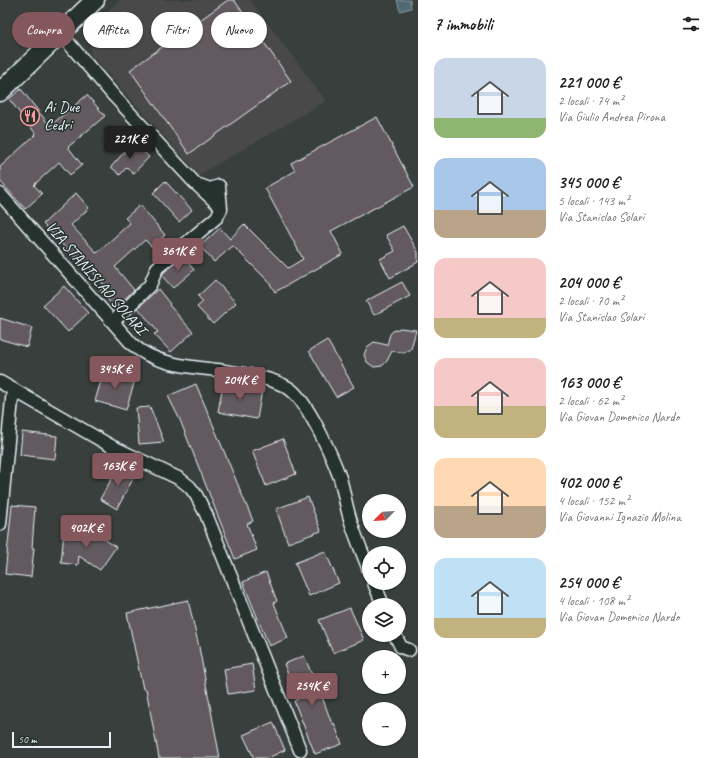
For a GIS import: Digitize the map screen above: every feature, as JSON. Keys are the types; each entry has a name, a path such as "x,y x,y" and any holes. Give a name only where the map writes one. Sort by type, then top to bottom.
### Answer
{"main road":[{"path":"75,19 95,0"},
{"path":"0,92 45,48"}],"street":[{"path":"73,48 114,96 198,185 210,189 219,186 220,212 217,217 157,268 150,285 112,322"},
{"name":"VIA STANISLAO SOLARI","path":"0,194 112,322 137,348 151,357 178,364 237,373 273,381 296,394 309,412 340,478 350,520 362,552"},
{"path":"0,382 111,446 173,475 190,487 206,514 300,750"},
{"path":"0,524 13,389"},
{"path":"399,642 402,648 409,650"}],"shaded area":[{"path":"120,0 250,0 259,12 211,12 211,48 267,48 267,23 326,101 199,175 91,55 90,48 143,48 143,12 106,12"}],"water":[{"path":"397,0 410,0 411,8 400,11"}],"building":[{"path":"228,0 234,0 242,12 211,12"},
{"path":"211,12 211,48 267,47 291,81 189,154 130,70 161,48 203,48 203,18"},
{"path":"21,89 50,126 87,95 105,116 68,147 82,165 70,175 59,162 34,185 42,194 25,209 0,181 0,167 36,134 9,99"},
{"path":"377,117 414,187 331,231 343,254 275,292 269,282 233,246 214,262 200,246 220,228 230,239 244,224 288,268 303,259 265,188 295,171 291,163"},
{"path":"133,142 149,157 133,174 127,167 120,175 111,167"},
{"path":"165,181 192,210 179,222 153,193"},
{"path":"76,193 89,208 71,225 97,253 130,223 125,218 140,205 165,235 152,247 145,240 115,267 134,290 115,308 100,291 106,287 78,255 75,258 43,224"},
{"path":"403,226 418,252 418,262 390,278 380,259 395,251 386,235"},
{"path":"183,256 194,270 173,288 162,276 163,273"},
{"path":"215,280 236,303 213,324 197,307 203,302 198,296"},
{"path":"402,282 410,296 374,315 366,301"},
{"path":"64,286 88,313 68,332 43,305"},
{"path":"158,289 170,304 169,305 193,332 171,352 154,334 158,332 138,308"},
{"path":"0,318 32,328 27,347 0,339"},
{"path":"400,328 416,330 411,349 404,353 392,351 387,361 382,366 374,367 367,362 364,355 367,347 374,342 387,345 390,334"},
{"path":"327,340 354,387 336,397 309,351"},
{"path":"104,371 135,380 126,410 95,401"},
{"path":"196,384 253,521 247,524 257,550 235,559 180,420 168,396"},
{"path":"223,384 262,390 257,419 218,412"},
{"path":"150,407 164,442 139,444 136,408"},
{"path":"22,432 57,436 55,459 20,455"},
{"path":"283,439 296,474 266,486 252,451"},
{"path":"119,466 135,475 117,509 100,499"},
{"path":"308,497 321,531 288,543 276,509"},
{"path":"12,505 35,507 32,548 34,548 31,577 5,574"},
{"path":"86,527 116,547 100,570 79,556 78,565 61,563 64,532 82,534"},
{"path":"325,551 339,583 309,596 295,563"},
{"path":"266,572 277,601 274,603 288,638 269,646 243,582"},
{"path":"188,600 199,647 220,758 159,758 146,689 143,689 127,613"},
{"path":"350,608 362,635 362,641 333,653 319,620"},
{"path":"304,656 320,691 332,724 334,723 342,744 315,754 294,701 298,699 284,664"},
{"path":"252,664 256,690 228,694 224,669"},
{"path":"273,722 285,750 268,758 254,758 243,735"}],"place":[{"name":"Ai Due Cedri","path":"30,116"}]}
